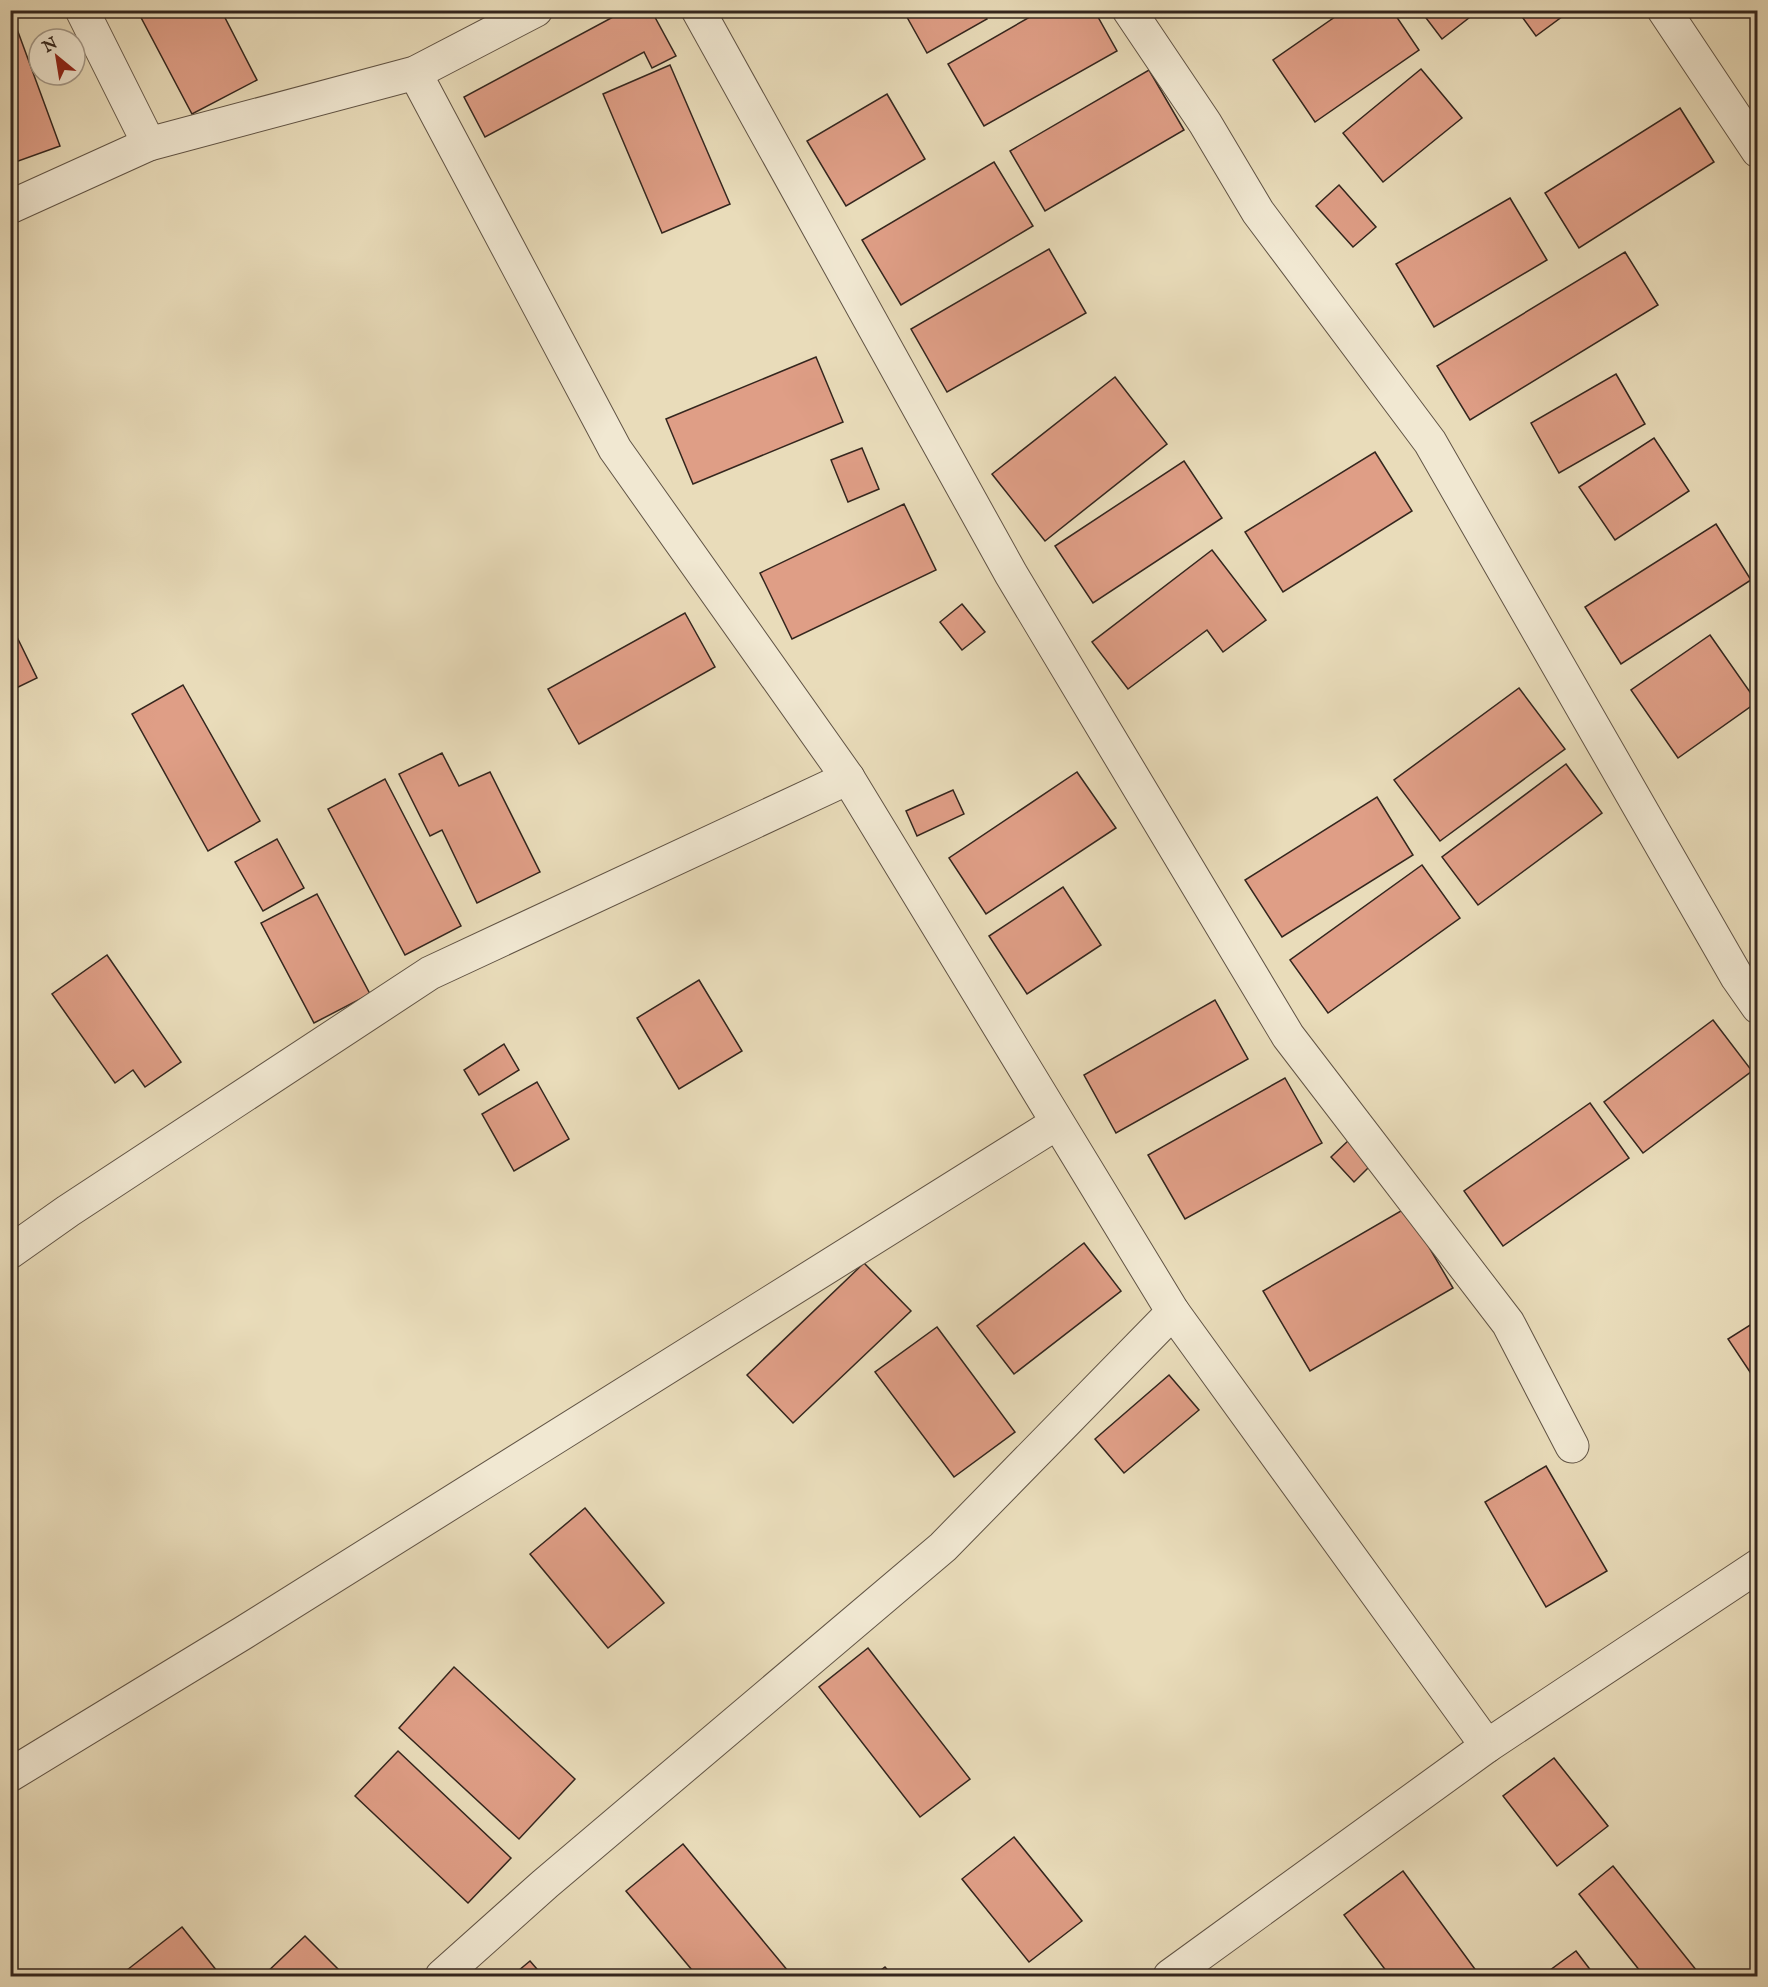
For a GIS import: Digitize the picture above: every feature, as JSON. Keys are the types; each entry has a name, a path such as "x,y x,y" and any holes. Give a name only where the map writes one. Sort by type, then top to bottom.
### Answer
{"street":[{"path":"82,10 149,144"},
{"path":"10,207 149,144 415,73 536,10"},
{"path":"698,10 1011,574 1288,1036 1508,1323 1572,1446"},
{"path":"1130,10 1205,123 1258,212 1430,442 1737,977 1758,1007"},
{"path":"1664,10 1758,151"},
{"path":"415,73 615,449 848,778 1173,1312 1487,1746"},
{"path":"10,1252 68,1211 430,973 848,778"},
{"path":"10,1775 243,1634 1057,1122"},
{"path":"442,1977 545,1884 943,1547 1173,1312"},
{"path":"1170,1977 1487,1746 1758,1566"}],"building":[{"path":"10,10 27,56 27,87 38,87 60,146 10,164"},
{"path":"137,10 221,10 257,80 192,114"},
{"path":"626,10 651,10 676,56 652,68 644,52 485,137 464,97"},
{"path":"903,10 982,10 987,19 927,53"},
{"path":"1042,10 1094,10 1117,51 984,126 948,64"},
{"path":"1345,10 1392,10 1419,50 1315,122 1273,60"},
{"path":"1420,10 1479,10 1442,39"},
{"path":"1517,10 1565,10 1567,13 1536,36"},
{"path":"670,65 730,204 662,233 603,94"},
{"path":"1421,69 1462,118 1383,182 1343,133"},
{"path":"1149,70 1184,130 1045,211 1010,151"},
{"path":"887,94 925,159 846,206 807,141"},
{"path":"1680,108 1714,162 1579,248 1545,193"},
{"path":"994,162 1033,226 901,305 862,240"},
{"path":"1339,185 1376,227 1353,247 1316,206"},
{"path":"1510,198 1547,260 1434,327 1396,264"},
{"path":"1049,249 1086,313 947,392 911,329"},
{"path":"1625,252 1658,305 1470,420 1437,366"},
{"path":"816,357 843,422 693,484 666,419"},
{"path":"1616,374 1645,424 1559,473 1531,423"},
{"path":"1115,377 1167,444 1045,541 992,474"},
{"path":"1654,438 1689,491 1615,540 1579,487"},
{"path":"862,448 879,489 848,502 831,460"},
{"path":"1375,452 1412,511 1283,592 1245,532"},
{"path":"1184,461 1222,518 1093,603 1055,546"},
{"path":"904,504 936,570 792,639 760,573"},
{"path":"1716,524 1751,580 1621,664 1585,607"},
{"path":"1212,550 1266,620 1223,652 1207,630 1128,689 1092,642"},
{"path":"962,604 985,632 962,650 940,622"},
{"path":"685,613 715,667 579,744 548,689"},
{"path":"16,635 37,678 10,691 10,637"},
{"path":"1710,635 1757,702 1678,758 1631,690"},
{"path":"183,685 260,821 208,851 132,714"},
{"path":"1519,688 1565,749 1440,841 1394,780"},
{"path":"442,753 459,786 490,772 540,872 477,903 442,830 430,836 399,774"},
{"path":"1566,764 1602,813 1478,905 1442,857"},
{"path":"1077,772 1116,828 986,914 949,858"},
{"path":"385,779 461,926 405,955 328,809"},
{"path":"953,790 964,814 917,836 906,811"},
{"path":"1377,797 1413,855 1282,937 1245,880"},
{"path":"277,839 304,888 263,911 235,862"},
{"path":"1422,865 1460,918 1328,1013 1290,960"},
{"path":"1063,887 1101,945 1027,994 989,936"},
{"path":"317,894 370,994 314,1023 261,923"},
{"path":"107,955 181,1062 145,1087 133,1070 115,1083 52,994"},
{"path":"699,980 742,1051 679,1089 637,1018"},
{"path":"1215,1000 1248,1059 1116,1133 1084,1075"},
{"path":"1713,1020 1752,1071 1643,1153 1604,1102"},
{"path":"504,1044 519,1070 479,1095 464,1070"},
{"path":"1285,1078 1322,1143 1185,1219 1148,1155"},
{"path":"537,1082 569,1139 514,1171 482,1114"},
{"path":"1590,1103 1629,1158 1503,1246 1464,1191"},
{"path":"1350,1139 1373,1163 1354,1182 1331,1157"},
{"path":"1406,1208 1453,1288 1310,1371 1263,1291"},
{"path":"1084,1243 1121,1291 1014,1374 977,1326"},
{"path":"864,1263 911,1311 793,1423 747,1375"},
{"path":"1758,1320 1758,1384 1728,1339"},
{"path":"937,1327 1015,1432 954,1477 875,1372"},
{"path":"1169,1375 1199,1410 1124,1473 1095,1439"},
{"path":"1546,1466 1607,1571 1546,1607 1485,1502"},
{"path":"585,1508 664,1603 608,1648 530,1554"},
{"path":"868,1648 970,1779 920,1817 819,1687"},
{"path":"454,1667 575,1779 519,1839 399,1728"},
{"path":"398,1751 511,1858 468,1903 355,1796"},
{"path":"1554,1758 1608,1826 1557,1866 1503,1796"},
{"path":"1014,1837 1082,1921 1029,1962 962,1879"},
{"path":"683,1844 788,1971 782,1976 697,1976 626,1891"},
{"path":"1613,1866 1701,1976 1644,1976 1579,1894"},
{"path":"1403,1871 1480,1976 1390,1976 1344,1915"},
{"path":"182,1927 221,1976 132,1976 127,1970"},
{"path":"305,1936 345,1976 263,1976"},
{"path":"1576,1951 1595,1976 1542,1976"},
{"path":"530,1961 543,1976 512,1976"},
{"path":"885,1967 893,1976 873,1976"}]}
